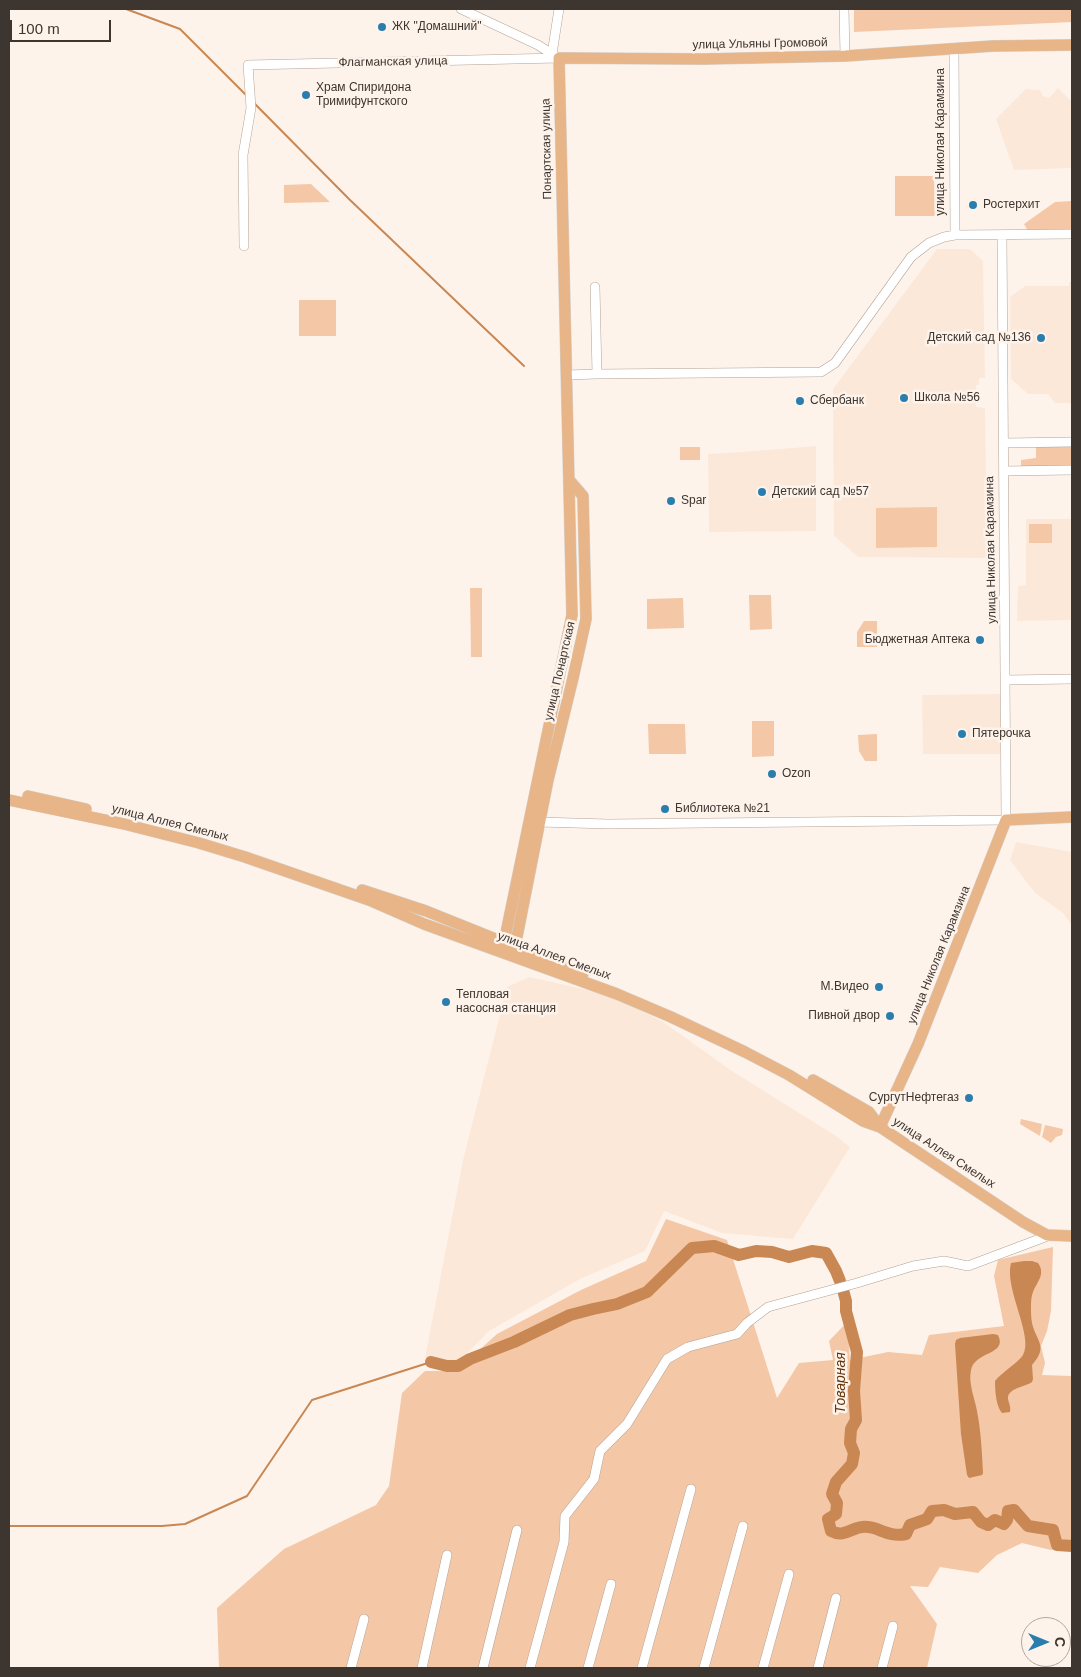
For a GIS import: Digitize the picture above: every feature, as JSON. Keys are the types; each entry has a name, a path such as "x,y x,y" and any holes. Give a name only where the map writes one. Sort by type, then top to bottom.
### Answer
{"main road":[{"name":"улица Ульяны Громовой","path":"555,56 702,59 845,56 954,48 1072,45"},
{"name":"Понартская улица","path":"555,56 561,128 562,239"},
{"name":"улица Понартская","path":"508,949 540,822 543,779 551,720 572,615 570,481 562,239"},
{"path":"570,481 583,496"},
{"path":"570,496 583,496"},
{"name":"улица Понартская","path":"508,949 543,779 574,678 586,619 583,496"},
{"path":"9,792 115,815 219,841 426,911 508,949"},
{"name":"улица Аллея Смелых","path":"9,800 199,843 360,897 424,924 508,949 700,1030 789,1074 864,1121 880,1127 1007,1211 1048,1235 1072,1236"},
{"path":"1006,820 1072,817"},
{"name":"улица Николая Карамзина","path":"880,1127 922,1035 1006,820"}],"street":[{"name":"улица Ульяны Громовой","path":"461,9 538,45 555,56"},
{"name":"Понартская улица","path":"555,56 559,9"},
{"path":"844,9 845,56"},
{"name":"улица Николая Карамзина","path":"954,48 955,235"},
{"name":"Флагманская улица","path":"244,246 243,155 250,108 248,65 555,56"},
{"path":"566,375 821,372 835,363 911,257 929,243 955,235 1072,234"},
{"name":"улица Николая Карамзина","path":"1002,235 1006,820"},
{"path":"595,287 597,374"},
{"path":"1004,443 1072,442"},
{"path":"1004,471 1072,470"},
{"path":"1006,680 1072,679"},
{"path":"540,822 618,824 1006,820"},
{"name":"улица Аллея Смелых","path":"530,1668 564,1542 565,1516 594,1479 600,1451 627,1424 667,1359 688,1346 738,1334 747,1322 768,1306 857,1283 912,1266 944,1261 968,1266 1048,1235"},
{"path":"642,1668 691,1489"},
{"path":"704,1668 743,1526"},
{"path":"483,1668 517,1530"},
{"path":"422,1668 446,1554"},
{"path":"763,1668 789,1574"},
{"path":"588,1668 611,1584"},
{"path":"818,1668 836,1598"},
{"path":"350,1668 364,1619"},
{"path":"882,1668 894,1626"}],"shaded area":[{"path":"854,9 1072,9 1072,22 854,32"},
{"path":"1058,88 1072,102 1072,168 1014,170 996,119 1026,89 1040,90 1043,96 1049,98"},
{"path":"895,176 934,176 935,216 895,216"},
{"path":"311,184 330,202 284,203 284,185"},
{"path":"1072,201 1072,229 1028,231 1024,224 1055,202"},
{"name":"Школа №56","path":"937,249 970,249 983,261 985,378 979,378 979,385 976,385 976,407 985,408 987,558 858,557 834,536 833,389"},
{"name":"Детский сад №136","path":"1069,282 1072,282 1072,403 1055,403 1048,394 1028,394 1011,379 1010,297 1025,286 1069,286"},
{"path":"299,300 336,300 336,336 299,336"},
{"name":"Детский сад №57","path":"816,446 816,531 709,532 708,454"},
{"path":"1036,446 1072,446 1072,468 1021,467 1021,460 1036,458"},
{"path":"680,447 700,447 700,460 680,460"},
{"path":"937,507 937,547 876,548 876,508"},
{"path":"1026,519 1072,519 1072,620 1017,621 1018,586 1026,585"},
{"path":"1029,524 1052,524 1052,543 1029,543"},
{"path":"470,588 482,588 482,657 471,657"},
{"path":"749,595 771,595 772,629 750,630"},
{"path":"683,598 684,628 647,629 647,599"},
{"path":"864,621 877,621 877,647 857,647 857,632"},
{"path":"1001,694 1000,754 923,754 922,695"},
{"path":"752,721 774,721 774,756 752,757"},
{"path":"648,724 685,724 686,754 649,754"},
{"path":"877,734 877,761 865,761 859,751 858,735"},
{"path":"1016,842 1072,852 1072,926 1063,913 1035,893 1010,860"},
{"path":"529,977 606,994 662,1021 732,1071 836,1136 850,1147 793,1239 722,1233 664,1211 645,1251 580,1279 489,1331 459,1362 425,1358 463,1160 507,987"},
{"path":"1021,1119 1042,1124 1040,1136 1020,1124"},
{"path":"1045,1125 1063,1129 1062,1135 1056,1137 1051,1143 1042,1137"},
{"path":"666,1219 727,1240 777,1398 799,1363 833,1360 829,1341 847,1322 850,1360 888,1352 922,1355 929,1335 1004,1326 994,1276 998,1260 1053,1247 1051,1311 1047,1331 1041,1346 1045,1363 1042,1375 1072,1376 1072,1545 1051,1550 1022,1543 997,1555 978,1573 940,1567 928,1587 910,1586 937,1624 927,1668 219,1668 217,1608 284,1549 376,1505 389,1486 402,1393 425,1371 456,1371 497,1334 581,1290 646,1261"},
{"path":"1024,1261 1038,1263 1041,1271 1040,1278 1032,1294 1031,1315 1041,1348 1032,1365 1032,1382 1010,1392 1008,1399 1010,1412 1002,1413 997,1402 995,1381 1021,1358 1025,1347 1025,1336 1011,1286 1010,1274 1011,1263"},
{"path":"998,1335 999,1346 978,1359 970,1375 977,1411 983,1473 982,1475 969,1478 961,1434 955,1344 956,1340 960,1338"}],"waterway":[{"path":"126,9 180,29 247,96"},
{"path":"254,103 349,199 524,366"},
{"name":"Товарная","path":"431,1362 447,1366 458,1366 570,1315 617,1304 647,1292 692,1248 714,1246 739,1255 756,1251 772,1252 789,1257 812,1251 826,1253 840,1281"},
{"name":"Товарная","path":"843,1290 846,1311 857,1352 854,1391 856,1420 851,1429 850,1443 854,1453 852,1464 836,1482 832,1494 837,1503 836,1514 828,1519 831,1531 844,1533 868,1527 893,1534 906,1534 910,1525 927,1519 932,1511 944,1510 955,1514 973,1512 981,1522 988,1525 995,1520 1004,1524 1007,1520 1008,1511 1014,1510 1028,1526 1053,1530 1057,1545 1072,1546"},
{"path":"9,1526 162,1526 185,1524 247,1496 312,1400 431,1362"}],"place":[{"name":"ЖК \"Домашний\"","path":"382,27"},
{"name":"Храм Спиридона Тримифунтского","path":"306,95"},
{"name":"Ростерхит","path":"973,205"},
{"name":"Детский сад №136","path":"1041,338"},
{"name":"Школа №56","path":"904,398"},
{"name":"Сбербанк","path":"800,401"},
{"name":"Детский сад №57","path":"762,492"},
{"name":"Spar","path":"671,501"},
{"name":"Бюджетная Аптека","path":"980,640"},
{"name":"Пятерочка","path":"962,734"},
{"name":"Ozon","path":"772,774"},
{"name":"Библиотека №21","path":"665,809"},
{"name":"M.Видео","path":"879,987"},
{"name":"Тепловая насосная станция","path":"446,1002"},
{"name":"Пивной двор","path":"890,1016"},
{"name":"СургутНефтегаз","path":"969,1098"}]}
